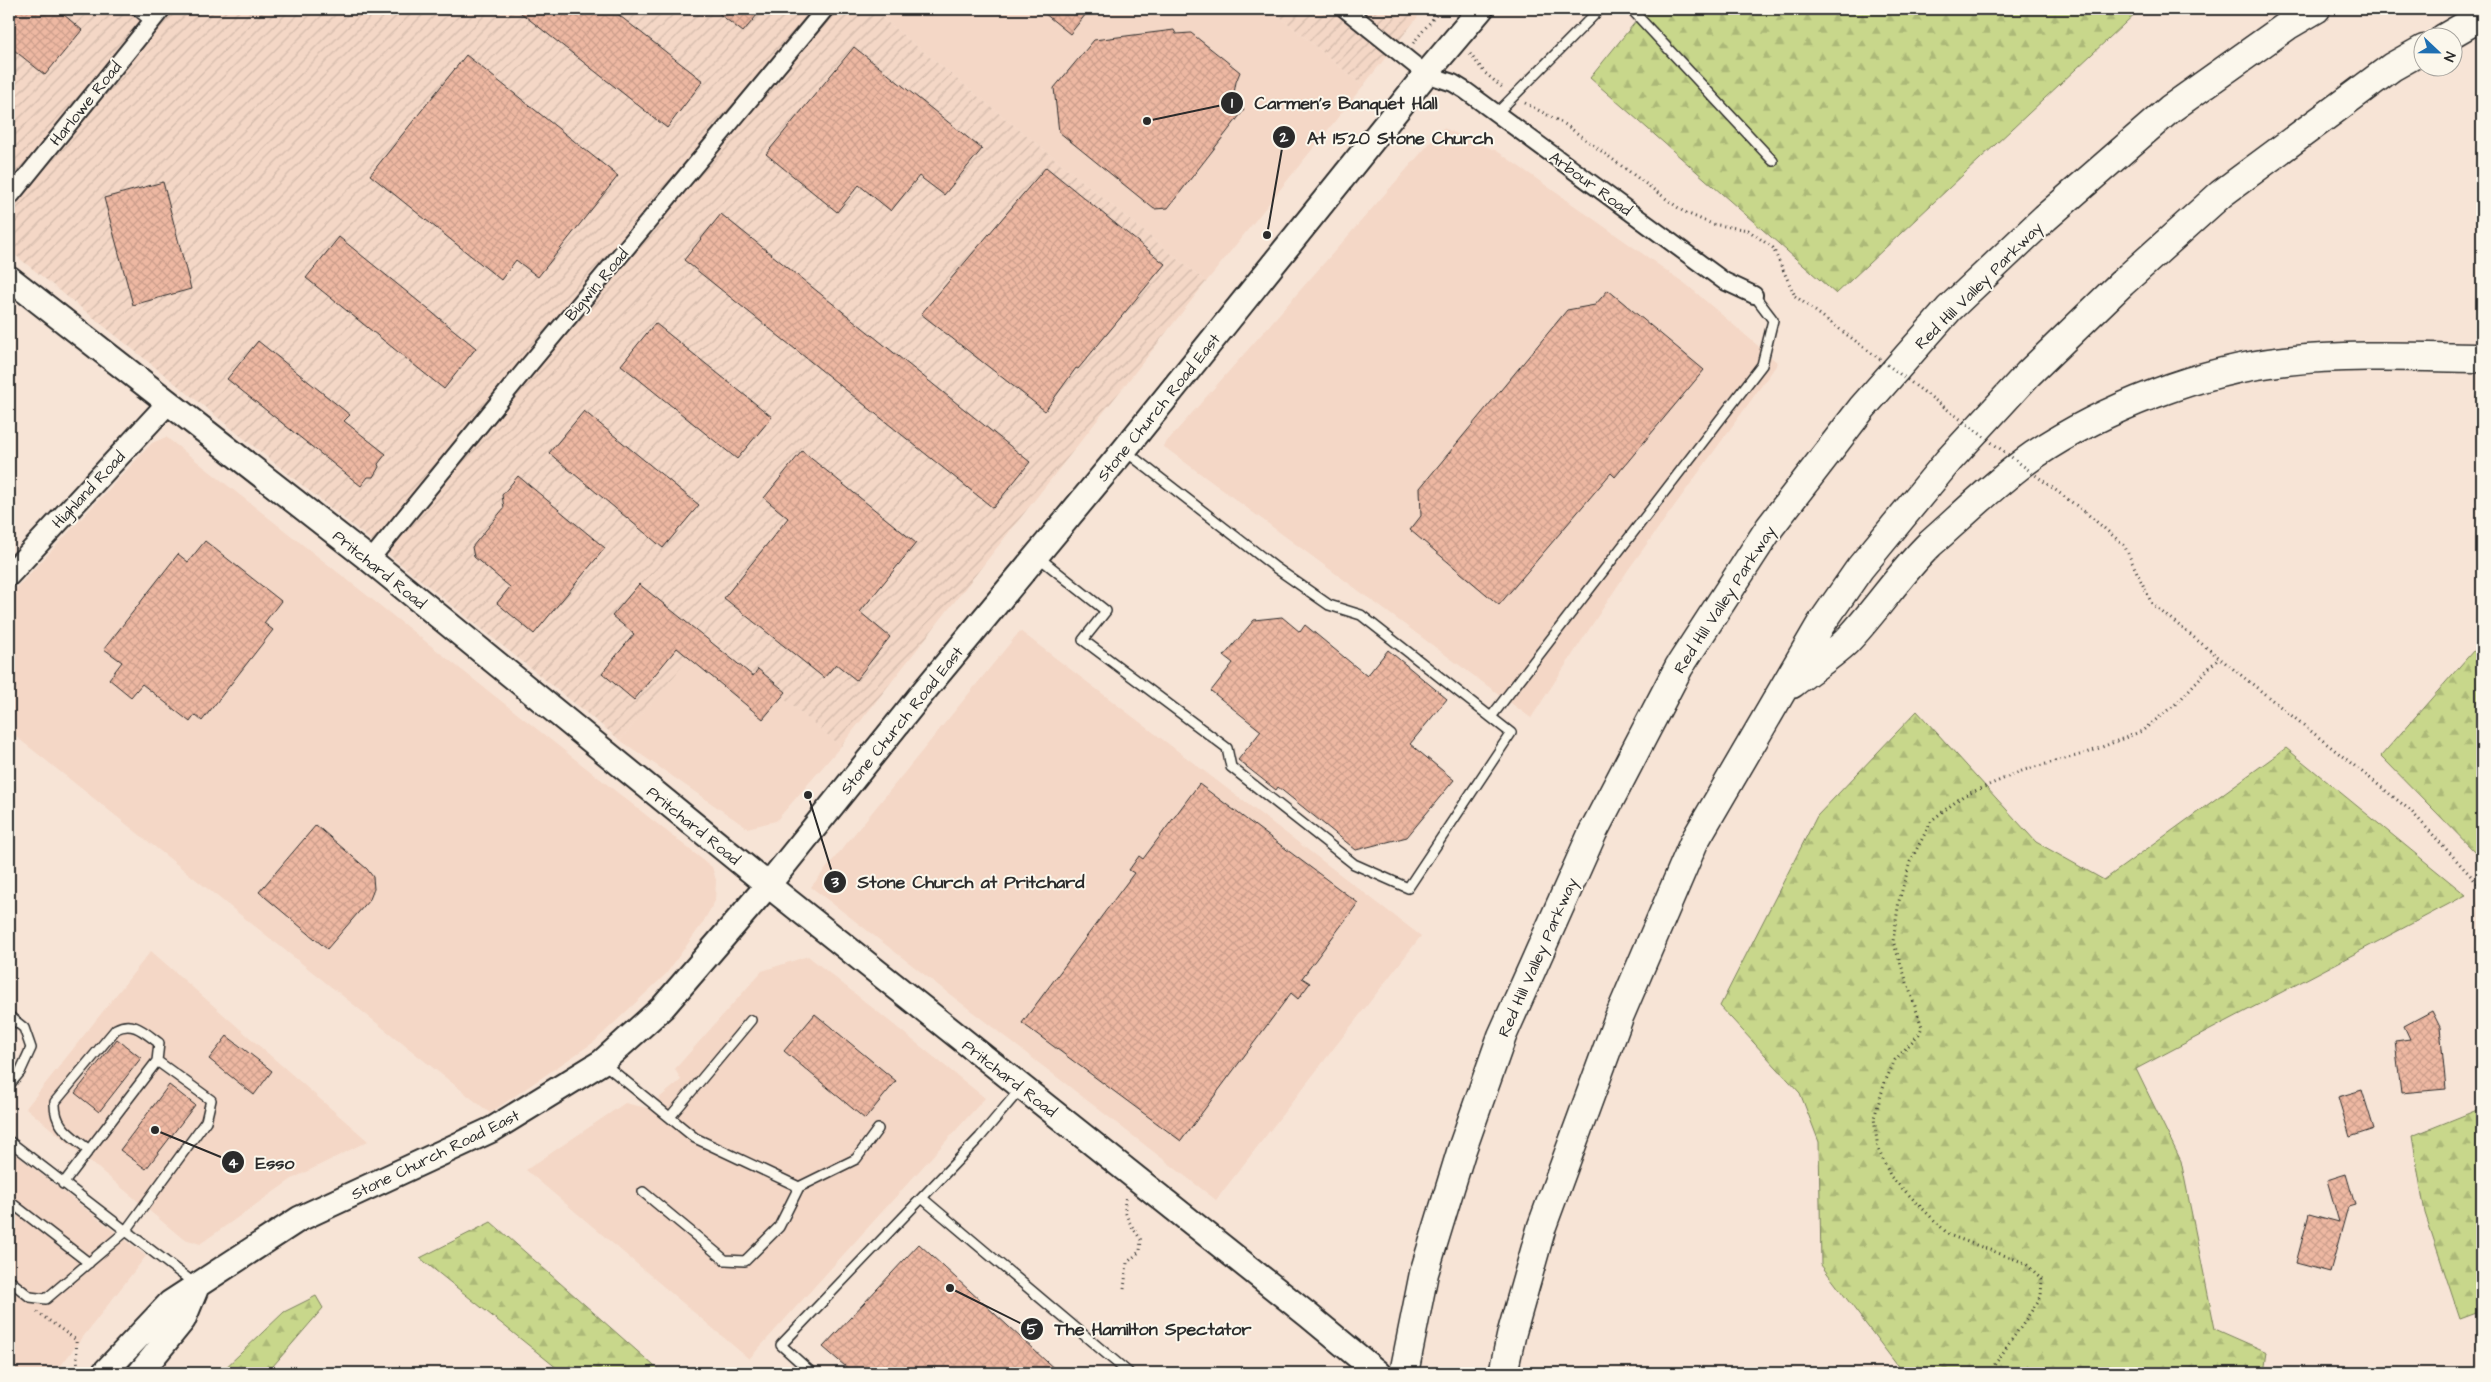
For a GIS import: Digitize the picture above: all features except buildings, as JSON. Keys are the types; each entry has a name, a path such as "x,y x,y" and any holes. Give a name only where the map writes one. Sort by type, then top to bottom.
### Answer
{"highway":[{"name":"Red Hill Valley Parkway","path":"1404,1373 1424,1273 1460,1152 1502,1036 1593,832 1679,667 1770,527 1862,408 1949,309 2045,218 2170,109 2294,17 2316,9"},
{"path":"2461,28 2482,16"},
{"path":"1503,1373 1512,1332 1542,1226 1619,1017 1694,842 1821,624 1860,568 1948,461 2028,374 2122,283 2221,194 2392,67 2414,55"},
{"path":"1780,692 1845,643 1928,547 1983,496 2034,456 2102,417 2174,387 2229,372 2283,361 2345,357 2482,358"}],"main road":[{"name":"Stone Church Road East","path":"104,1373 170,1303 299,1219 493,1129 602,1062 663,1007 768,885 1036,555 1124,450 1426,74 1481,9"},
{"name":"Pritchard Road","path":"9,278 370,560 768,885 1132,1174 1378,1373"},
{"path":"140,1373 183,1320 197,1286"}],"street":[{"name":"Harlowe Road","path":"9,198 162,9"},
{"name":"Bigwin Road","path":"370,560 524,371 825,9"},
{"path":"1345,9 1426,74"},
{"name":"Arbour Road","path":"1426,74 1453,83 1497,113 1724,281 1754,295"},
{"name":"Highland Road","path":"9,576 168,403"}],"lane":[{"path":"135,9 151,22"},
{"path":"1497,113 1600,9"},
{"path":"1632,9 1773,161"},
{"path":"1491,717 1762,365 1773,320 1754,295"},
{"path":"1036,555 1106,611 1083,640 1227,748 1231,767 1354,864 1408,888 1510,732 1361,615 1329,605 1276,568 1124,450"},
{"path":"9,1016 24,1028 31,1048 20,1072 9,1085"},
{"path":"670,1117 751,1020"},
{"path":"63,1184 89,1150 157,1061 159,1043 136,1026 125,1024 116,1029 55,1102 55,1116 60,1125 89,1150"},
{"path":"9,1280 30,1297 46,1299 125,1232 206,1120 211,1100 157,1061"},
{"path":"602,1062 695,1138 799,1187"},
{"path":"812,1373 781,1345 922,1198 1022,1087"},
{"path":"643,1192 725,1260 744,1261 779,1227 799,1187 856,1159 878,1129"},
{"path":"9,1141 197,1286"},
{"path":"922,1198 1129,1373"},
{"path":"9,1201 89,1263"}],"path":[{"path":"1403,55 1441,9"},
{"path":"1457,38 1485,74 1514,97 1566,124 1684,212 1712,224 1748,230 1773,248 1795,296 2085,512 2124,545 2152,604 2411,811 2482,888"},
{"path":"1989,1373 2041,1297 2042,1279 2025,1263 1949,1235 1891,1177 1878,1150 1874,1118 1884,1082 1895,1060 1919,1034 1922,1026 1893,941 1899,902 1910,862 1932,820 1963,796 2024,770 2087,753 2142,731 2178,702 2219,657"},
{"path":"1124,1289 1127,1263 1140,1252 1141,1240 1126,1216 1123,1206 1132,1174"},
{"path":"30,1297 33,1310 76,1340 78,1373"}],"shaded area":[{"path":"9,9 871,9 1206,282 841,746 708,636 620,740 9,250"},
{"path":"871,9 1271,9 1363,86 1206,282"},
{"path":"1271,9 1424,9 1363,86"},
{"path":"1443,128 1497,151 1687,285 1778,363 1628,570 1531,718 1163,446"},
{"path":"166,437 712,867 716,880 715,901 702,924 666,974 594,1042 490,1113 9,731 9,596 152,443"},
{"path":"1020,631 1421,936 1216,1200 811,887"},
{"path":"708,635 841,746 776,821 747,828 620,740"},
{"path":"151,951 368,1141 292,1179 200,1244 182,1238 26,1108"},
{"path":"808,956 985,1098 749,1359 526,1170 625,1103 647,1108 681,1080 675,1069 762,971"},
{"path":"9,1149 146,1256 55,1373 9,1373"}],"green space":[{"path":"1634,9 2140,9 1836,294 1590,78 1641,15"},
{"path":"2482,636 2482,859 2381,756 2481,642"},
{"path":"1917,711 2036,842 2104,880 2286,748 2466,895 2136,1069 2181,1161 2215,1329 2267,1352 2264,1373 1903,1373 1821,1265 1819,1142 1800,1093 1720,1006 1817,816"},
{"path":"2482,1108 2482,1311 2460,1319 2425,1213 2412,1136"},
{"path":"491,1222 662,1373 563,1373 420,1258"},
{"path":"316,1296 323,1308 267,1373 220,1373 284,1312"}],"place":[{"name":"Carmen's Banquet Hall","path":"1147,121"},
{"name":"At 1520 Stone Church","path":"1267,235"},
{"name":"Stone Church at Pritchard","path":"808,795"},
{"name":"Esso","path":"155,1130"},
{"name":"The Hamilton Spectator","path":"950,1288"}]}
